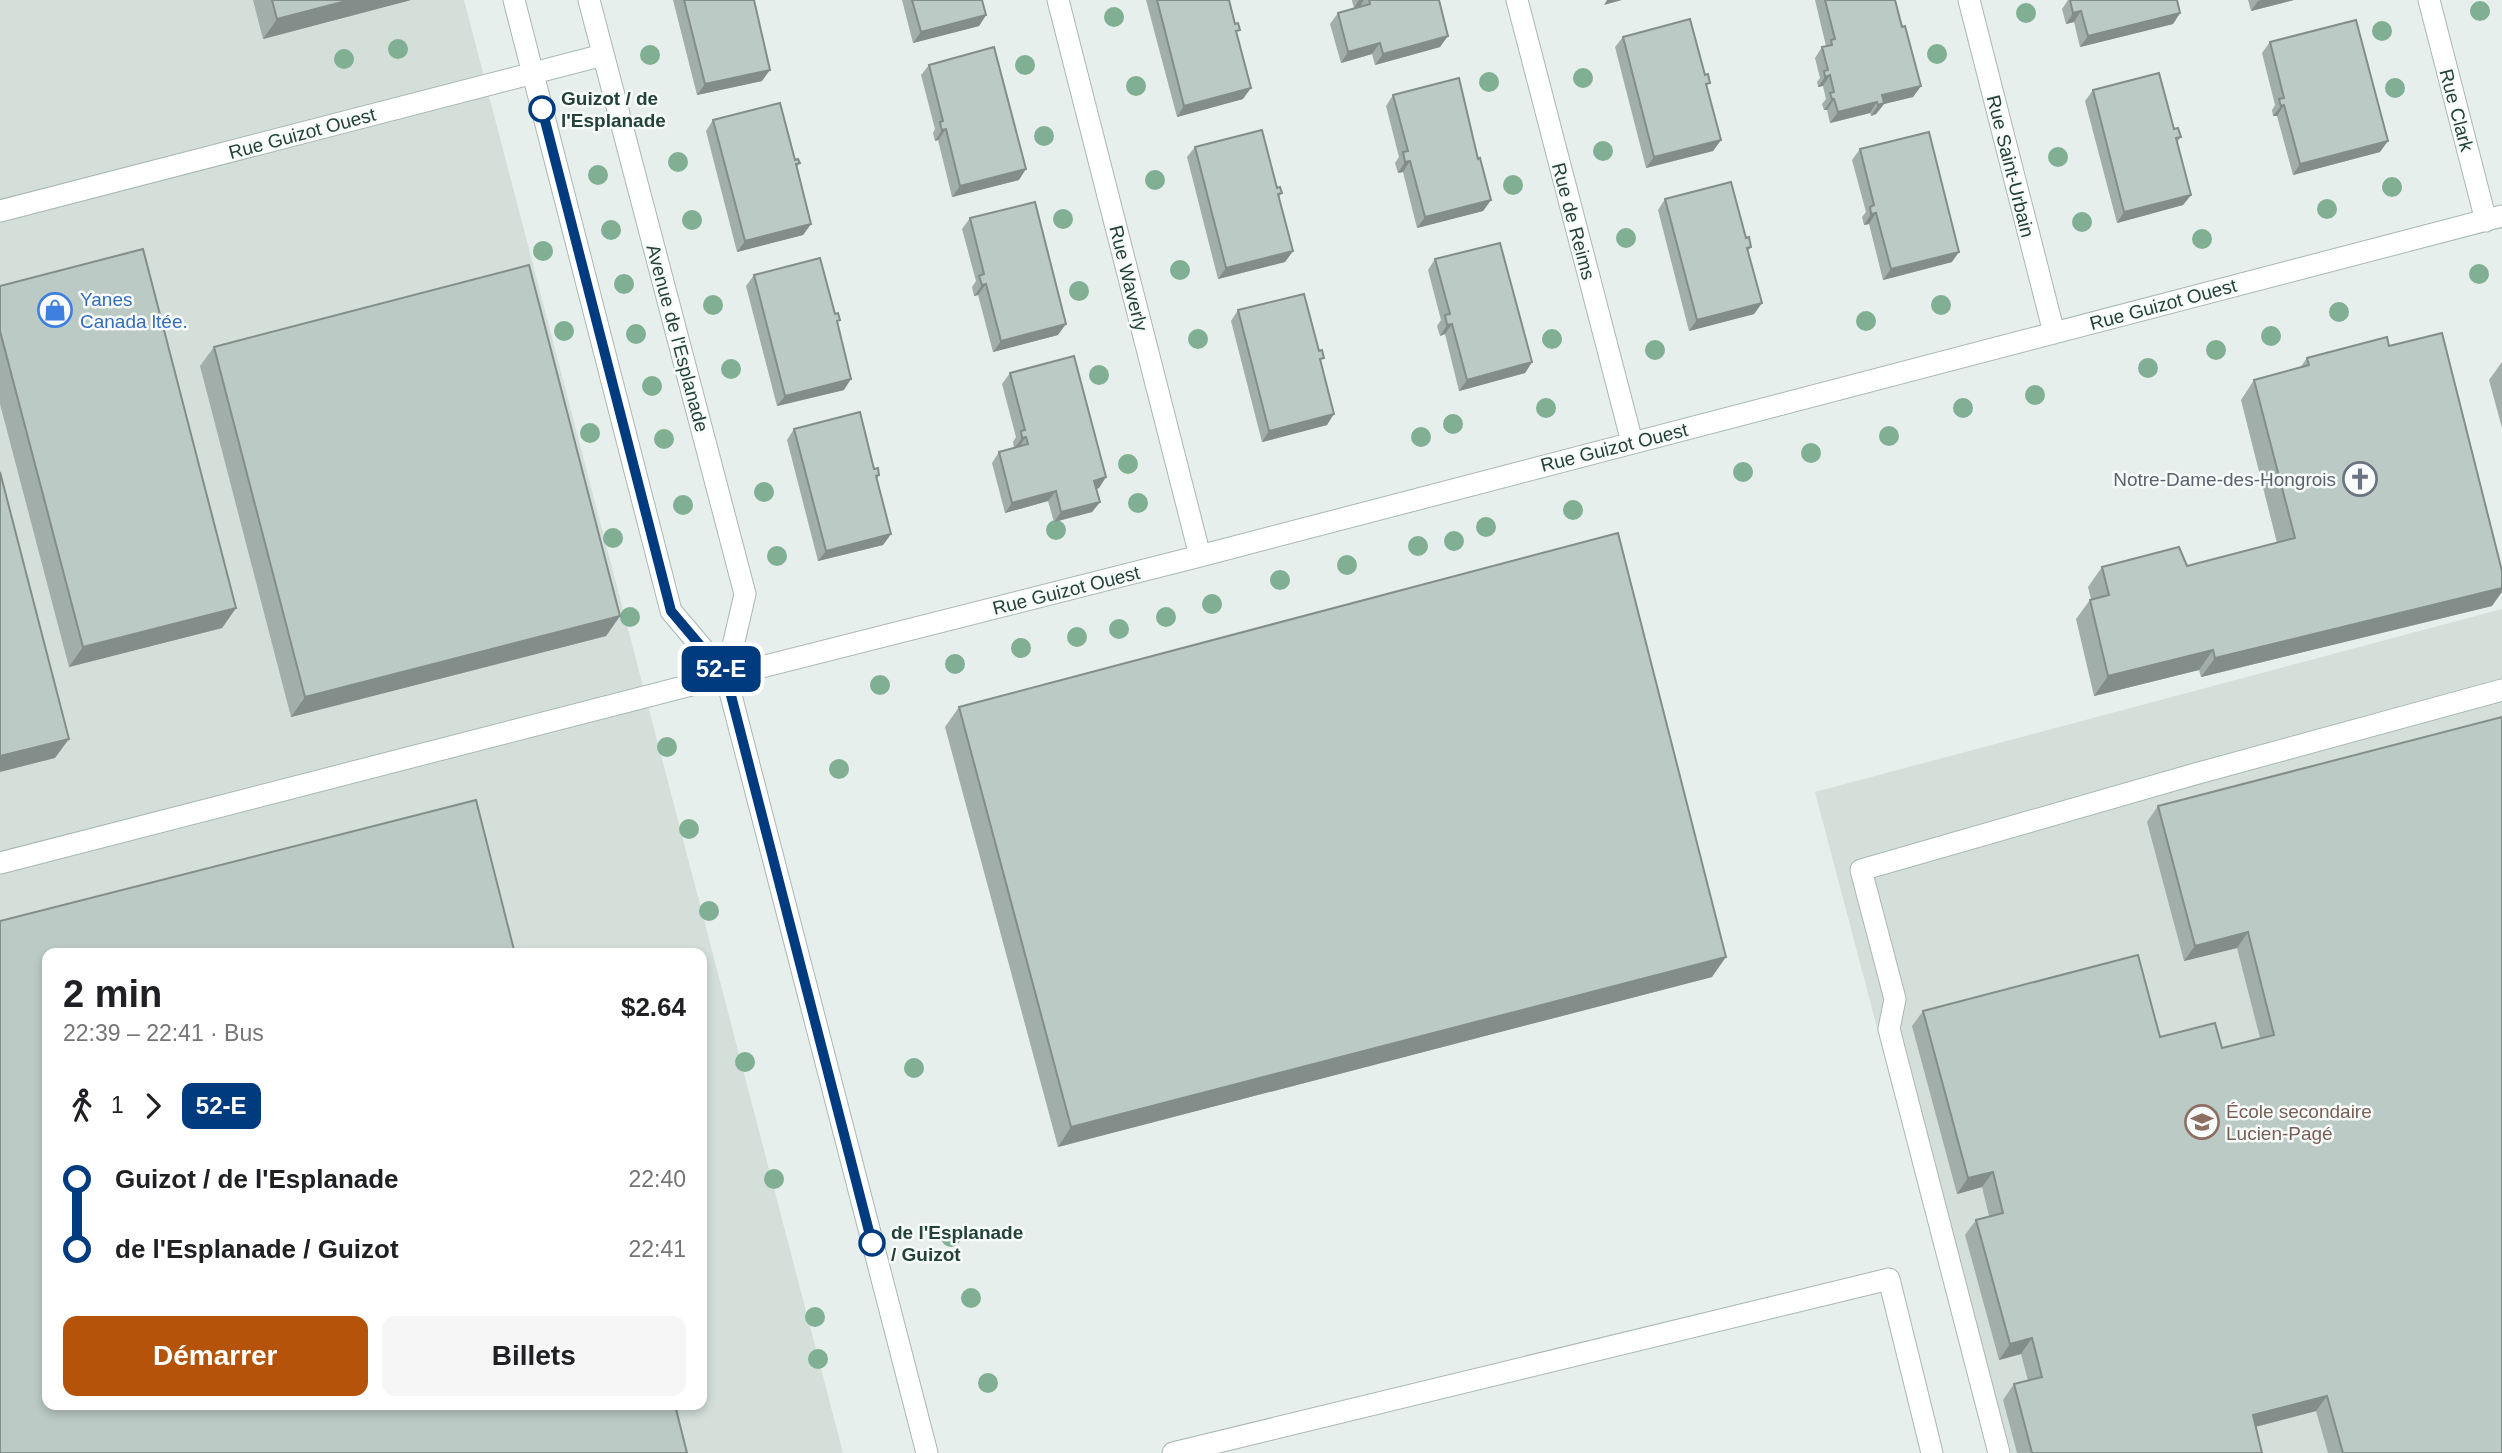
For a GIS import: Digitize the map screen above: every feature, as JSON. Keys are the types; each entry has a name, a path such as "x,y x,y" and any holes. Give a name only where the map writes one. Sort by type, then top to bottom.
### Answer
{"street":[{"name":"Avenue de l'Esplanade","path":"514,0 671,611 726,676 927,1453"},
{"name":"Avenue de l'Esplanade","path":"589,0 745,594 726,676"},
{"name":"Rue Waverly","path":"1058,0 1200,556"},
{"name":"Rue de Reims","path":"1517,0 1632,442"},
{"name":"Rue Saint-Urbain","path":"1969,0 2054,333"},
{"name":"Rue Clark","path":"2429,0 2494,219"},
{"name":"Rue Guizot Ouest","path":"0,211 603,55"},
{"name":"Rue Guizot Ouest","path":"0,863 1200,556 2494,219"},
{"path":"1999,1453 1889,1029 1895,999 1861,870 2195,774 2502,690"},
{"path":"1173,1453 1889,1279 1933,1453"}],"shaded area":[{"path":"0,0 464,0 843,1453 0,1453"},
{"name":"École secondaire Lucien-Pagé","path":"2502,609 2502,1453 1989,1453 1815,792"}],"building":[{"path":"272,0 350,0 277,19"},
{"path":"684,0 754,0 770,70 705,84"},
{"path":"912,0 982,0 986,15 921,32"},
{"path":"1157,0 1229,0 1235,24 1238,23 1240,30 1236,31 1251,88 1184,106"},
{"path":"1369,0 1439,0 1448,36 1383,54 1380,43 1348,52 1338,13 1370,4"},
{"path":"1825,0 1895,0 1921,86 1882,95 1884,103 1878,105 1877,102 1838,112 1830,93 1834,92 1830,75 1825,77 1824,71 1828,70 1822,47 1832,45 1831,40 1835,39"},
{"path":"2070,0 2177,0 2180,13 2088,36 2081,11 2073,13"},
{"path":"1690,19 1705,75 1708,74 1710,83 1706,84 1721,140 1654,157 1623,37"},
{"path":"2356,20 2388,141 2300,164 2284,105 2281,106 2279,99 2284,98 2270,42"},
{"path":"994,47 1026,169 960,186 946,129 942,130 941,127 940,122 943,121 929,65"},
{"path":"2159,73 2174,129 2178,128 2181,137 2176,138 2191,195 2124,212 2093,90"},
{"path":"1459,78 1478,159 1480,158 1491,200 1425,217 1410,161 1405,162 1403,152 1408,151 1393,95"},
{"path":"780,103 795,160 798,159 800,163 796,164 811,224 745,241 713,120"},
{"path":"1262,130 1277,188 1280,187 1282,193 1278,194 1293,251 1226,268 1195,147"},
{"path":"1929,132 1959,252 1891,269 1876,213 1871,214 1870,207 1874,205 1860,149"},
{"path":"1731,182 1746,238 1749,237 1751,247 1747,248 1762,303 1697,320 1665,199"},
{"path":"1035,202 1066,324 1001,341 986,284 982,285 979,276 984,274 970,218"},
{"path":"1500,243 1532,362 1467,380 1452,324 1447,325 1445,315 1450,314 1435,259"},
{"path":"143,249 236,608 83,647 0,331 0,286"},
{"path":"820,258 835,314 838,313 840,320 837,321 851,379 785,396 754,275"},
{"path":"529,265 620,616 305,697 214,347"},
{"path":"1304,294 1319,351 1322,350 1324,358 1320,359 1334,414 1269,431 1238,310"},
{"name":"Notre-Dame-des-Hongrois","path":"2442,333 2502,571 2502,588 2215,658 2213,650 2108,676 2090,600 2109,595 2102,567 2179,547 2187,566 2295,538 2254,380 2309,365 2307,358 2387,337 2389,346"},
{"path":"1074,356 1106,477 1094,481 1100,502 1061,512 1056,491 1012,503 999,452 1028,444 1026,437 1022,438 1021,431 1025,430 1010,373"},
{"path":"860,412 874,469 878,468 879,475 876,476 891,534 826,551 794,429"},
{"path":"0,472 69,739 0,756"},
{"path":"1618,533 1726,957 1071,1127 959,707"},
{"name":"École secondaire Lucien-Pagé","path":"2502,717 2502,1453 2343,1453 2327,1396 2253,1415 2262,1453 2032,1453 2014,1384 2042,1377 2032,1338 2010,1344 1976,1220 2003,1213 1993,1172 1968,1178 1923,1011 2138,955 2160,1037 2215,1023 2222,1048 2274,1035 2248,932 2195,946 2158,806"},
{"path":"476,800 513,948 42,948 42,1410 676,1410 687,1453 0,1453 0,921"}],"bus line":[{"name":"52-E","path":"542,109 671,611 726,676 872,1243"}],"place":[{"name":"Guizot / de l'Esplanade","path":"542,109"},
{"name":"Yanes Canada ltée.","path":"55,310"},
{"name":"Notre-Dame-des-Hongrois","path":"2360,479"},
{"name":"École secondaire Lucien-Pagé","path":"2202,1122"},
{"name":"de l'Esplanade / Guizot","path":"872,1243"}]}
